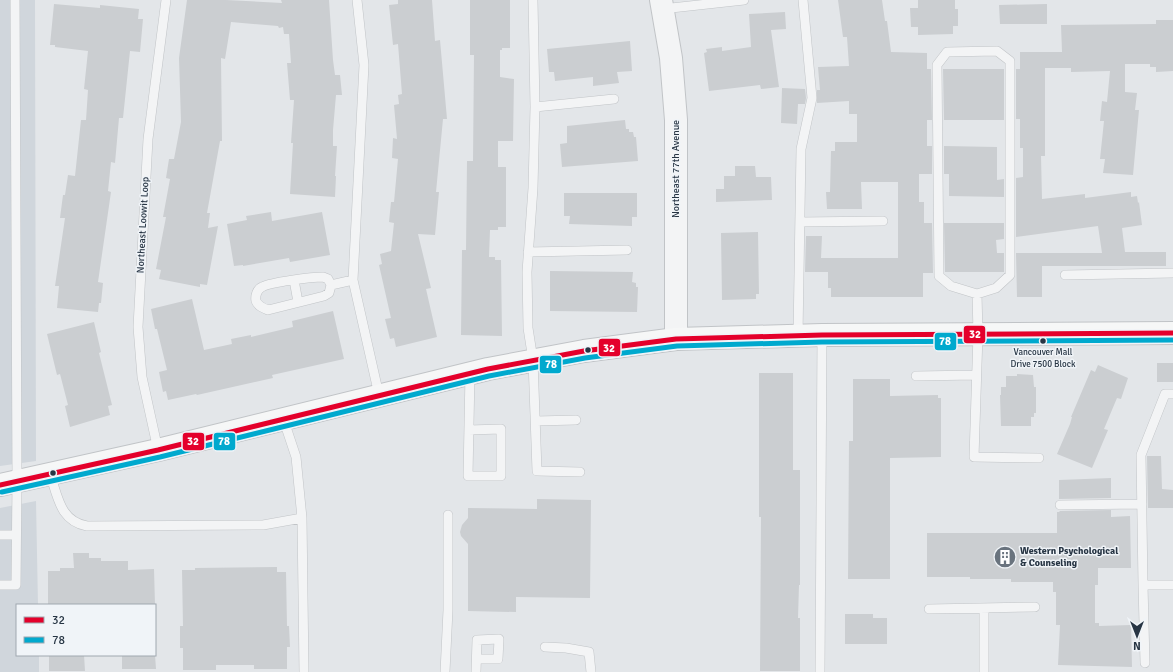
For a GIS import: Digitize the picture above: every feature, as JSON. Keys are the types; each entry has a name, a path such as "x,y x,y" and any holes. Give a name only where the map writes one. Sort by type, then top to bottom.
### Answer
{"main road":[{"path":"8,483 158,450 470,373 584,351 676,340 822,335 1173,333"}],"street":[{"name":"Northeast 77th Avenue","path":"661,5 671,58 676,120 676,340"}],"lane":[{"path":"0,585 16,586 16,535 8,483 15,0"},
{"name":"Northeast Loowit Loop","path":"158,450 142,376 138,327 148,139 166,0"},
{"path":"357,0 364,65 353,280 379,395"},
{"path":"533,0 535,108 533,188 527,272 528,328 533,360 537,471 580,472"},
{"path":"661,5 744,0"},
{"path":"798,336 801,149 812,98 802,0"},
{"path":"997,51 1010,60 1010,275 996,288 977,294 950,286 939,276 938,66 947,52 997,51"},
{"path":"535,108 614,99"},
{"path":"800,222 883,221"},
{"path":"528,252 627,250"},
{"path":"1065,275 1173,273"},
{"path":"323,277 328,279 331,285 331,290 327,294 268,310 260,307 256,300 257,292 262,286 294,280 323,277"},
{"path":"294,280 298,302"},
{"path":"331,285 353,280"},
{"path":"977,294 978,334 974,457 1039,458"},
{"path":"820,672 822,335"},
{"path":"469,430 501,429 501,476 468,476 470,373"},
{"path":"916,376 976,375"},
{"path":"1145,663 1141,455 1165,394 1173,394"},
{"path":"283,418 296,457 302,518 304,672"},
{"path":"536,421 576,420"},
{"path":"50,474 65,514 71,520 87,526 263,524 302,518"},
{"path":"1060,505 1142,504"},
{"path":"445,672 448,610 448,515"},
{"path":"0,535 16,535"},
{"path":"1143,586 1173,585"},
{"path":"929,608 1036,607"},
{"path":"984,608 984,672"},
{"path":"545,647 566,648 589,652 591,672"},
{"path":"476,659 476,672"}],"shaded area":[{"path":"0,0 35,0 36,461 0,466"},
{"path":"36,501 38,604 16,604 16,656 39,656 39,672 0,672 0,508"}],"building":[{"path":"187,0 226,0 282,3 281,0 329,0 335,75 340,75 342,95 336,95 333,130 333,146 337,146 335,197 290,194 294,100 290,100 287,63 291,63 289,34 284,34 283,27 279,28 278,26 231,22 225,59 221,58 222,141 220,141 207,213 210,213 208,228 218,226 207,285 200,284 200,287 159,279 161,270 156,269 166,217 163,217 170,179 166,178 169,159 174,159 181,122 179,58"},
{"path":"398,0 432,0 435,41 440,40 447,119 443,119 436,192 439,192 435,235 418,234 431,288 426,289 437,337 396,347 394,338 390,339 385,319 391,318 379,265 382,264 380,254 391,251 394,223 389,222 391,202 394,202 398,159 392,158 393,138 397,139 394,105 399,104 398,95 402,94 398,44 393,45 389,5 398,4"},
{"path":"470,0 510,0 510,48 502,48 502,50 500,50 500,77 514,79 513,141 498,141 498,167 506,167 506,227 498,227 498,230 490,230 489,257 495,257 495,260 501,260 502,336 461,335 462,250 466,250 467,161 473,161 474,55 470,55"},
{"path":"838,0 882,0 885,21 887,21 891,52 927,53 927,69 931,69 932,120 927,120 927,146 932,146 932,174 919,174 919,202 924,202 924,223 932,223 933,273 923,273 923,297 831,297 831,288 828,288 828,272 805,272 806,236 822,236 821,258 898,258 898,182 861,182 862,209 827,209 826,192 830,192 831,151 835,151 835,142 857,142 857,114 849,114 849,101 817,103 817,90 820,90 818,67 849,66 847,37 843,37"},
{"path":"918,0 955,0 955,9 958,9 958,26 953,26 953,34 918,35 918,27 911,27 910,8 918,8"},
{"path":"54,4 100,8 100,5 139,9 138,19 143,19 140,52 130,51 123,118 119,118 115,163 111,162 108,191 111,192 98,282 103,283 101,303 99,303 98,312 57,308 59,286 55,286 65,218 60,218 63,195 65,195 68,175 75,176 81,120 86,120 88,90 84,89 88,51 50,45"},
{"path":"1047,4 1047,24 1000,24 999,5"},
{"path":"785,12 786,29 771,30 779,87 761,89 760,85 709,91 704,53 707,52 706,49 722,47 722,51 751,47 749,14"},
{"path":"1156,20 1173,20 1173,71 1156,72 1156,67 1150,67 1150,64 1125,64 1125,92 1137,93 1135,110 1139,110 1133,175 1103,173 1105,159 1100,159 1104,121 1100,121 1102,101 1107,102 1110,71 1071,72 1071,68 1045,68 1045,156 1041,156 1042,199 1085,194 1085,198 1131,192 1131,197 1137,196 1138,203 1139,202 1142,225 1122,228 1125,252 1166,252 1166,266 1042,266 1042,297 1017,297 1016,253 1102,253 1098,226 1016,237 1016,178 1023,177 1023,148 1020,148 1020,119 1016,119 1016,69 1020,69 1020,52 1062,52 1061,25 1156,24"},
{"path":"630,41 632,71 617,72 619,83 593,86 593,77 555,81 554,72 549,72 547,49"},
{"path":"943,69 1004,69 1004,120 944,120"},
{"path":"782,88 805,89 805,104 798,104 797,124 781,123"},
{"path":"625,120 626,129 629,129 629,132 633,132 634,137 636,137 638,161 562,167 560,144 567,143 567,126"},
{"path":"944,146 997,147 997,180 1004,179 1004,197 949,196 949,174 944,174"},
{"path":"735,166 755,166 756,177 771,177 772,200 716,202 716,189 724,189 724,176 735,176"},
{"path":"564,193 637,193 637,217 632,217 632,226 569,224 570,216 564,216"},
{"path":"271,212 272,221 322,212 330,255 290,262 289,258 243,266 234,266 227,224 247,220 246,216"},
{"path":"944,223 1004,223 1004,239 996,240 997,253 1004,253 1004,272 945,272"},
{"path":"758,232 759,294 756,294 756,299 722,300 721,233"},
{"path":"550,271 633,272 632,282 636,283 636,287 638,287 637,312 550,311"},
{"path":"192,299 204,350 232,344 231,339 251,335 251,337 293,327 292,321 333,311 344,359 272,375 273,378 168,400 166,391 163,392 159,372 167,370 157,329 155,329 151,309"},
{"path":"94,322 101,352 99,353 112,405 108,406 110,415 70,427 65,406 68,405 60,374 57,375 47,334"},
{"path":"1157,363 1173,363 1173,382 1157,382"},
{"path":"1098,365 1128,378 1121,399 1117,398 1104,429 1108,430 1092,468 1057,454 1091,370 1095,372"},
{"path":"759,373 793,373 793,470 800,470 800,585 798,618 800,618 800,671 760,671 761,517 759,517"},
{"path":"1017,374 1033,375 1034,387 1036,387 1036,413 1034,413 1034,417 1031,417 1031,426 1001,426 1001,387 1006,387 1006,376 1017,376"},
{"path":"853,379 890,379 890,396 938,395 938,398 941,398 941,457 890,458 890,579 848,579 849,441 853,441"},
{"path":"1147,456 1161,456 1162,489 1173,490 1173,508 1148,508"},
{"path":"1111,478 1111,498 1059,499 1059,480"},
{"path":"537,499 591,500 590,598 516,597 516,612 468,611 468,544 461,536 460,532 462,525 468,518 468,508 537,509"},
{"path":"1111,510 1111,517 1130,516 1131,568 1098,568 1098,585 1095,585 1095,623 1099,623 1099,626 1131,625 1132,667 1058,665 1060,625 1056,625 1056,592 1053,592 1053,582 1011,582 1011,579 970,579 970,577 927,577 927,533 1057,533 1057,512 1060,512 1059,511"},
{"path":"73,553 89,553 89,558 101,558 101,561 128,561 128,570 154,569 155,604 48,604 48,571 60,571 60,568 74,568"},
{"path":"277,567 277,572 286,572 287,626 289,626 290,647 287,647 287,669 254,669 254,665 216,665 216,670 183,670 183,648 180,648 180,626 183,626 182,570 195,570 195,568"},
{"path":"845,614 873,614 873,618 887,618 887,644 845,644"},
{"path":"49,656 84,656 85,671 49,671"},
{"path":"122,656 155,656 156,669 122,669"}],"transit line":[{"name":"32","path":"0,485 158,450 488,369 584,351 676,339 822,335 1173,333"},
{"name":"78","path":"2,492 160,457 489,376 585,358 677,346 822,342 1173,340"}],"place":[{"name":"Vancouver Mall Drive 7500 Block","path":"1043,341"},
{"name":"Western Psychological & Counseling","path":"1005,557"}]}
